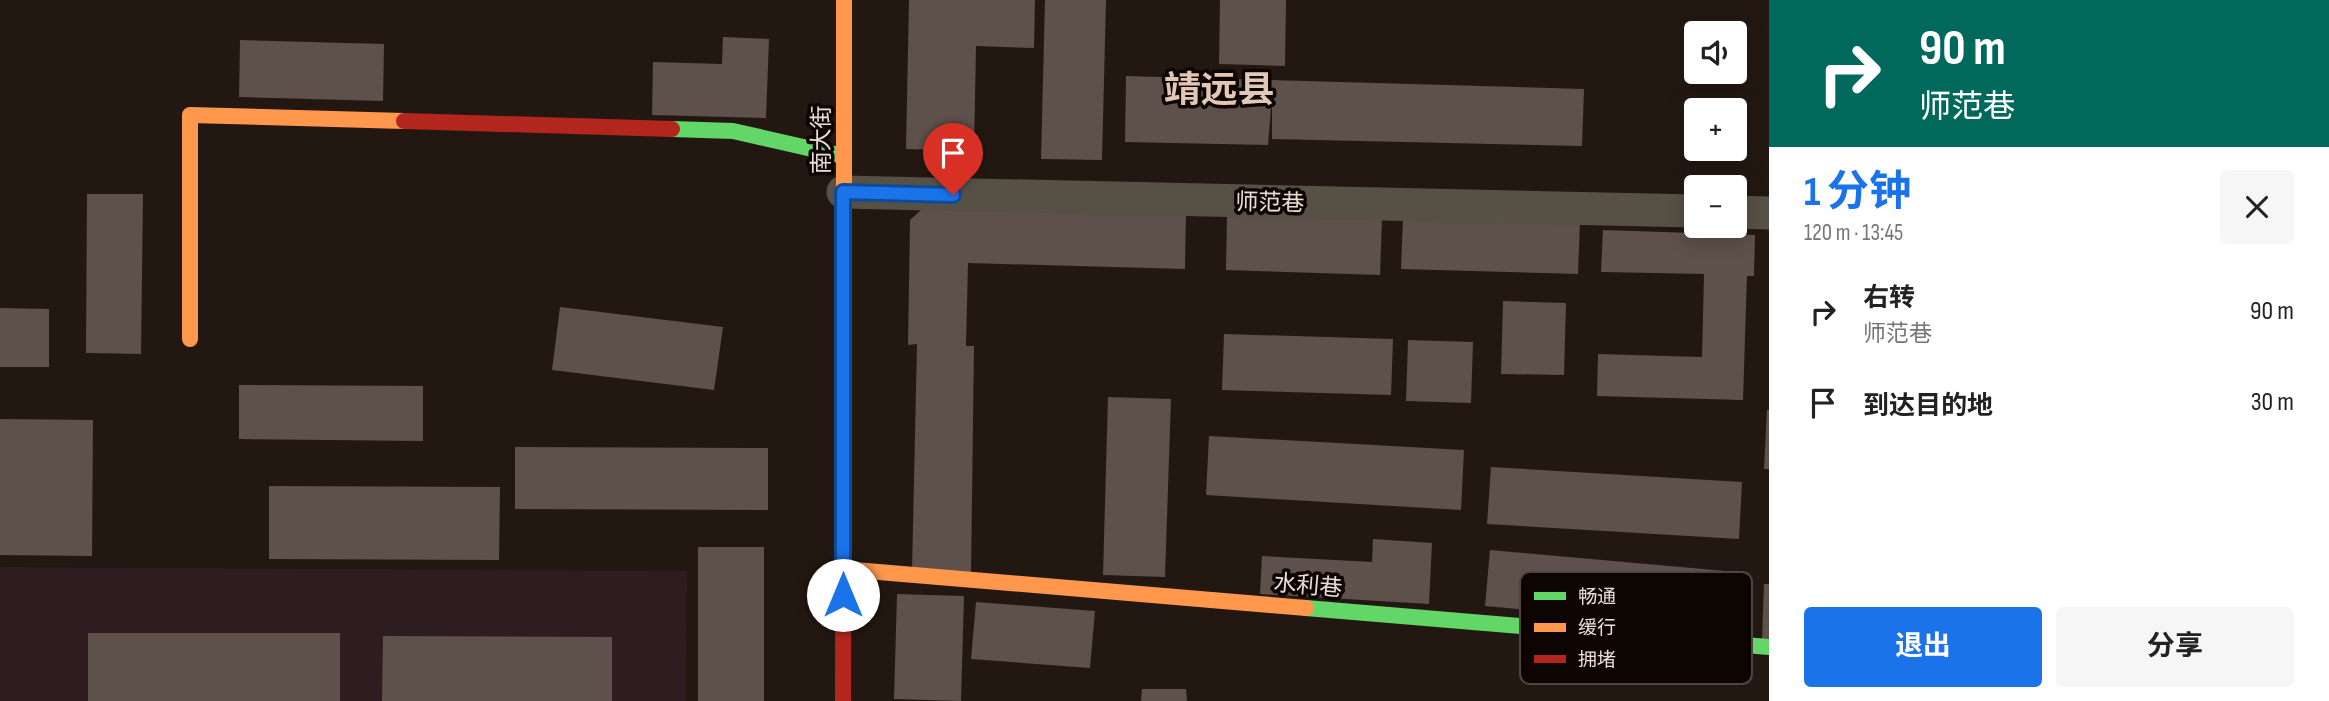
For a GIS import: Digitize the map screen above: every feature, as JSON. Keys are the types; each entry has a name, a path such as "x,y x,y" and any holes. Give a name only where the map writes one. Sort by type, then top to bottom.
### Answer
{"street":[{"name":"南大街","path":"843,701 844,0"},
{"path":"190,339 190,114 733,131 843,156"},
{"name":"师范巷","path":"843,192 1684,211"},
{"path":"1747,212 1769,213"},
{"name":"水利巷","path":"843,569 1520,626"}],"shaded area":[{"path":"0,567 687,571 686,701 0,701"}],"building":[{"path":"909,0 1035,0 1034,48 976,46 974,151 906,149"},
{"path":"1045,0 1106,0 1102,160 1041,159"},
{"path":"1220,0 1286,0 1285,66 1219,64"},
{"path":"723,37 769,39 766,118 652,115 653,62 722,64"},
{"path":"240,40 384,44 383,101 239,97"},
{"path":"1126,76 1584,89 1582,146 1272,139 1272,95 1268,145 1125,142"},
{"path":"87,194 143,194 141,354 86,353"},
{"path":"930,202 1186,209 1185,269 968,263 966,346 974,346 971,573 912,571 917,344 908,345 910,220"},
{"path":"1227,214 1382,219 1380,275 1226,270"},
{"path":"1403,217 1580,222 1578,274 1401,269"},
{"path":"1603,230 1684,233 1684,238 1747,238 1747,235 1755,235 1754,276 1747,276 1743,400 1597,396 1598,354 1702,357 1704,274 1601,272"},
{"path":"1503,301 1566,303 1564,375 1501,374"},
{"path":"560,307 723,327 714,390 552,370"},
{"path":"0,308 49,309 49,367 0,367"},
{"path":"1224,334 1393,339 1391,395 1222,390"},
{"path":"1408,340 1473,342 1471,403 1406,401"},
{"path":"239,385 423,386 423,441 239,439"},
{"path":"1108,397 1171,399 1165,577 1103,575"},
{"path":"1767,410 1769,469 1764,469"},
{"path":"0,419 93,420 92,556 0,555"},
{"path":"1209,436 1464,450 1461,510 1206,495"},
{"path":"515,447 768,448 768,510 515,509"},
{"path":"1491,467 1742,482 1739,539 1487,524"},
{"path":"269,486 500,487 499,560 269,559"},
{"path":"1373,539 1432,543 1429,604 1260,594 1262,556 1372,562"},
{"path":"698,547 764,547 764,701 698,701"},
{"path":"1490,550 1725,571 1520,572 1520,609 1485,606"},
{"path":"1764,584 1769,584 1769,640 1762,640"},
{"path":"897,594 964,596 961,701 894,699"},
{"path":"976,602 1095,611 1090,668 971,659"},
{"path":"88,633 340,633 340,701 88,701"},
{"path":"383,636 612,637 612,701 382,701"},
{"path":"1142,689 1186,689 1187,701 1141,701"}],"traffic: fast":[{"path":"672,129 733,131 843,156"},
{"path":"1306,608 1520,626"},
{"path":"1752,646 1769,647"}],"traffic: slow":[{"path":"844,0 844,247"},
{"path":"190,339 190,115 404,121"},
{"path":"843,569 1306,608"}],"traffic: jam":[{"path":"404,121 672,129"},
{"path":"843,701 844,247"}],"district":[{"name":"靖远县","path":"1219,89"}],"route":[{"path":"843,595 843,192 953,195"}]}
